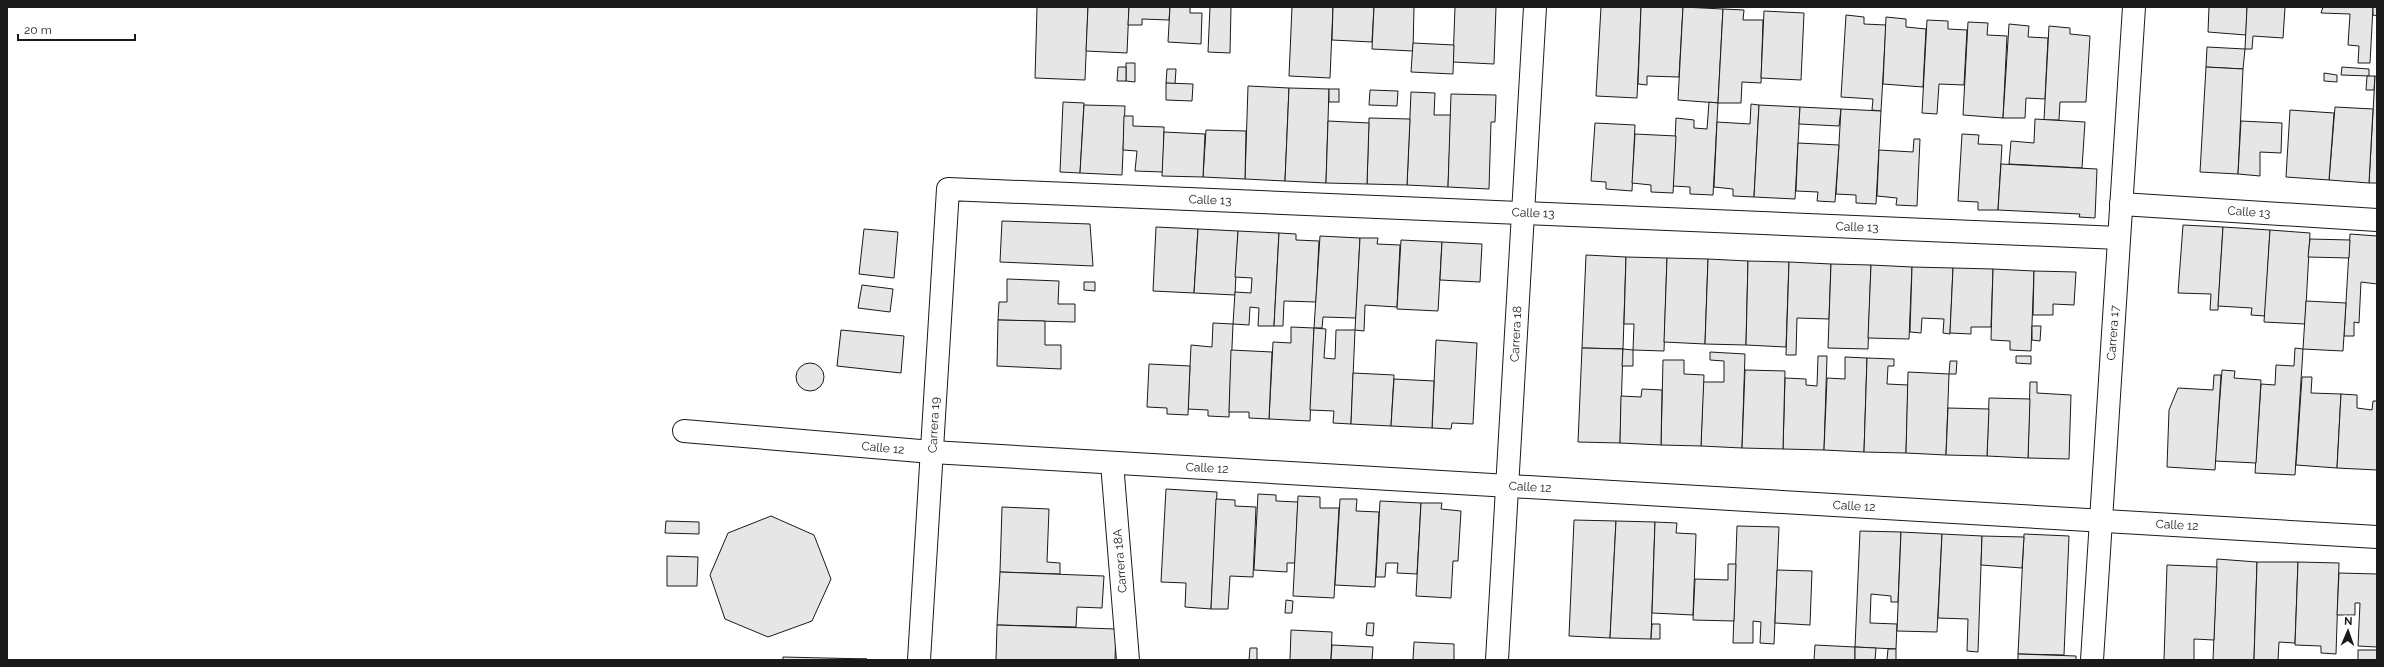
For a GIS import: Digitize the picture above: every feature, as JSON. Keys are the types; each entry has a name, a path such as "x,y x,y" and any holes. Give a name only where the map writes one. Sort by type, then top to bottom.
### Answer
{"street":[{"name":"Carrera 18","path":"1497,660 1535,7"},
{"name":"Carrera 17","path":"2092,660 2134,7"},
{"name":"Calle 13","path":"948,189 2119,238"},
{"name":"Carrera 19","path":"920,660 948,189"},
{"name":"Calle 13","path":"2121,204 2377,220"},
{"name":"Calle 12","path":"684,431 932,452 2377,537"},
{"name":"Carrera 18A","path":"1112,463 1128,660"}],"building":[{"path":"1037,7 1088,7 1085,80 1035,78"},
{"path":"1088,7 1129,7 1127,53 1086,51"},
{"path":"1129,7 1170,7 1169,20 1142,19 1142,25 1128,25"},
{"path":"1170,7 1190,7 1190,13 1202,13 1201,44 1168,42"},
{"path":"1210,7 1231,7 1230,53 1208,52"},
{"path":"1292,7 1333,7 1330,78 1289,76"},
{"path":"1333,7 1374,7 1372,42 1332,40"},
{"path":"1374,7 1414,7 1413,51 1372,49"},
{"path":"1455,7 1496,7 1494,64 1453,62"},
{"path":"1601,7 1641,7 1637,98 1596,96"},
{"path":"1641,7 1683,7 1679,77 1647,76 1647,85 1638,84"},
{"path":"1683,7 1723,9 1718,103 1678,100"},
{"path":"2209,7 2247,7 2246,35 2208,32"},
{"path":"2247,7 2285,7 2283,38 2253,36 2252,49 2245,49"},
{"path":"2323,7 2373,7 2370,63 2358,63 2359,46 2348,45 2350,14 2321,13"},
{"path":"2373,7 2377,7 2377,16 2373,15"},
{"path":"1723,9 1744,10 1743,20 1763,20 1761,83 1742,82 1741,103 1718,103"},
{"path":"1764,11 1804,13 1801,80 1761,78"},
{"path":"1846,15 1864,17 1864,24 1886,25 1881,111 1872,110 1873,99 1841,97"},
{"path":"1886,17 1906,19 1906,27 1926,29 1923,87 1883,84"},
{"path":"1927,20 1948,21 1948,29 1967,30 1964,85 1939,84 1937,114 1922,113"},
{"path":"1968,22 1988,23 1987,35 2007,36 2003,118 1963,115"},
{"path":"2009,24 2029,26 2028,37 2048,38 2045,99 2026,98 2025,118 2003,118"},
{"path":"2049,26 2070,28 2070,34 2090,36 2086,102 2060,102 2059,120 2044,120"},
{"path":"1413,43 1454,45 1453,74 1411,72"},
{"path":"2207,47 2245,49 2243,69 2206,67"},
{"path":"1126,63 1135,63 1135,82 1126,81"},
{"path":"1118,67 1126,67 1126,81 1117,81"},
{"path":"2206,67 2243,69 2238,174 2200,172"},
{"path":"2342,67 2369,69 2369,76 2341,75"},
{"path":"1167,69 1176,69 1175,84 1166,83"},
{"path":"2324,73 2337,75 2337,82 2324,81"},
{"path":"2367,76 2375,76 2374,90 2366,90"},
{"path":"2375,76 2377,77 2377,183 2369,183"},
{"path":"1166,83 1193,84 1192,101 1166,100"},
{"path":"1248,86 1289,88 1285,181 1245,179"},
{"path":"1289,88 1329,89 1326,183 1285,181"},
{"path":"1329,89 1339,89 1339,102 1329,102"},
{"path":"1370,90 1398,91 1397,106 1369,105"},
{"path":"1411,92 1435,93 1434,115 1451,115 1448,187 1407,185"},
{"path":"1451,94 1496,95 1495,122 1491,122 1489,189 1448,187"},
{"path":"1063,102 1084,103 1080,173 1060,172"},
{"path":"1709,102 1718,103 1713,195 1690,194 1690,187 1673,186 1676,118 1694,120 1694,128 1707,129"},
{"path":"1751,104 1759,105 1754,197 1733,196 1733,189 1714,187 1717,122 1750,124"},
{"path":"1084,105 1125,106 1122,175 1080,173"},
{"path":"1759,105 1800,107 1795,199 1754,197"},
{"path":"1800,107 1841,109 1839,126 1799,124"},
{"path":"2335,107 2373,109 2369,183 2329,180"},
{"path":"1841,109 1881,111 1876,204 1856,203 1856,195 1836,194"},
{"path":"2290,110 2334,113 2329,180 2286,177"},
{"path":"1124,116 1133,116 1133,126 1164,127 1163,172 1135,171 1137,151 1123,150"},
{"path":"1369,118 1410,119 1407,185 1367,184"},
{"path":"2035,119 2085,122 2082,168 2009,164 2011,141 2034,143"},
{"path":"1328,121 1369,123 1367,184 1326,183"},
{"path":"2241,121 2282,123 2281,153 2260,152 2260,176 2238,174"},
{"path":"1595,123 1635,125 1632,191 1606,189 1606,182 1591,181"},
{"path":"1206,130 1246,131 1245,179 1203,177"},
{"path":"1164,132 1205,134 1203,177 1162,176"},
{"path":"1635,134 1676,136 1673,193 1651,192 1651,185 1632,183"},
{"path":"1962,134 1979,135 1978,144 2002,145 1998,210 1978,210 1978,202 1958,201"},
{"path":"1914,139 1920,139 1917,206 1896,205 1897,198 1877,196 1879,150 1913,152"},
{"path":"1798,143 1839,145 1835,202 1817,201 1818,192 1796,191"},
{"path":"2001,164 2097,169 2095,218 2079,217 2080,214 1998,210"},
{"path":"1002,221 1090,224 1093,266 1000,262"},
{"path":"2183,225 2223,227 2218,310 2210,310 2211,294 2178,293"},
{"path":"1156,227 1198,229 1194,293 1153,291"},
{"path":"2223,227 2270,230 2265,316 2251,315 2252,308 2218,306"},
{"path":"864,229 898,232 894,278 859,274"},
{"path":"1198,229 1238,231 1235,295 1194,293"},
{"path":"2270,230 2310,233 2305,324 2264,322"},
{"path":"1238,231 1279,233 1274,326 1258,326 1259,308 1250,307 1249,325 1233,324 1235,292 1251,293 1252,278 1235,277"},
{"path":"1279,233 1296,234 1296,240 1319,241 1316,302 1284,301 1283,326 1274,326"},
{"path":"2350,234 2377,236 2377,284 2361,282 2359,323 2354,322 2354,336 2344,336"},
{"path":"1320,236 1360,238 1356,318 1323,317 1322,328 1314,328"},
{"path":"1360,238 1378,238 1377,244 1400,245 1397,307 1365,305 1364,331 1355,330"},
{"path":"2310,239 2350,240 2349,258 2308,257"},
{"path":"1401,240 1442,242 1438,311 1397,309"},
{"path":"1442,242 1482,244 1480,282 1440,280"},
{"path":"1586,255 1626,257 1623,349 1582,348"},
{"path":"1626,257 1667,258 1664,351 1633,350 1634,324 1624,324"},
{"path":"1667,258 1708,259 1705,344 1664,342"},
{"path":"1708,259 1748,261 1746,345 1705,344"},
{"path":"1748,261 1789,262 1786,347 1746,345"},
{"path":"1789,262 1831,264 1829,319 1797,318 1796,355 1786,355"},
{"path":"1831,264 1871,265 1868,349 1828,348"},
{"path":"1871,265 1912,267 1909,339 1868,338"},
{"path":"1912,267 1953,268 1950,334 1943,333 1944,319 1922,318 1921,333 1910,332"},
{"path":"1953,268 1993,269 1991,327 1971,327 1971,334 1950,333"},
{"path":"1993,269 2034,271 2031,351 2010,350 2010,341 1991,340"},
{"path":"2034,271 2076,272 2074,305 2053,304 2053,315 2033,315"},
{"path":"1007,279 1059,281 1058,304 1075,304 1075,322 998,320 999,302 1007,302"},
{"path":"1084,282 1095,282 1095,291 1084,290"},
{"path":"862,285 893,289 890,312 858,308"},
{"path":"2306,301 2346,303 2343,351 2303,349"},
{"path":"998,320 1045,321 1045,345 1061,345 1061,369 997,366"},
{"path":"1213,323 1233,324 1229,417 1208,416 1208,410 1188,409 1191,345 1212,347"},
{"path":"2032,326 2041,326 2040,341 2032,340"},
{"path":"1291,327 1314,328 1310,421 1269,419 1273,342 1291,343"},
{"path":"1314,328 1326,329 1324,358 1335,359 1336,330 1355,330 1351,424 1333,423 1334,411 1310,410"},
{"path":"841,330 904,336 901,373 837,366"},
{"path":"1436,340 1477,343 1473,424 1452,423 1451,429 1432,428"},
{"path":"1582,348 1623,349 1620,443 1578,442"},
{"path":"2295,348 2303,349 2295,475 2255,473 2261,384 2275,385 2276,365 2294,366"},
{"path":"1623,349 1633,350 1633,366 1622,366"},
{"path":"1231,350 1272,352 1269,419 1249,418 1249,412 1229,412"},
{"path":"1710,352 1745,354 1742,448 1701,446 1703,382 1724,382 1724,361 1710,360"},
{"path":"1818,356 1827,356 1824,450 1783,449 1785,378 1806,379 1806,385 1817,386"},
{"path":"2016,356 2031,356 2031,364 2016,363"},
{"path":"1845,357 1867,358 1864,452 1824,450 1827,378 1845,379"},
{"path":"1867,358 1894,359 1894,366 1888,366 1887,384 1908,385 1906,453 1864,452"},
{"path":"1663,360 1684,360 1684,374 1704,375 1701,446 1661,445"},
{"path":"1950,361 1957,361 1956,374 1949,374"},
{"path":"810,363 820,367 824,377 820,387 810,391 800,387 796,377 800,367"},
{"path":"1149,364 1190,366 1188,415 1167,414 1167,408 1147,407"},
{"path":"1745,370 1785,371 1783,449 1742,448"},
{"path":"2222,370 2235,371 2234,378 2261,380 2256,463 2215,461"},
{"path":"1908,372 1949,374 1946,455 1906,453"},
{"path":"1353,373 1394,375 1391,426 1351,424"},
{"path":"2214,375 2221,375 2215,470 2167,467 2169,410 2178,388 2213,390"},
{"path":"2302,377 2312,377 2311,393 2341,394 2337,468 2296,465"},
{"path":"1394,379 1434,381 1432,428 1391,426"},
{"path":"2030,382 2037,382 2037,393 2071,395 2069,459 2028,458"},
{"path":"1642,389 1662,390 1661,445 1620,443 1621,396 1641,397"},
{"path":"2341,394 2357,395 2357,408 2372,410 2373,401 2377,401 2377,470 2337,468"},
{"path":"1989,398 2030,399 2028,458 1987,456"},
{"path":"1948,408 1989,409 1987,456 1946,455"},
{"path":"1166,489 1217,492 1211,609 1185,607 1186,583 1161,582"},
{"path":"1258,494 1276,495 1276,501 1298,502 1295,563 1287,563 1287,572 1254,570"},
{"path":"1298,496 1320,497 1320,508 1339,508 1334,598 1293,596"},
{"path":"1216,499 1235,500 1235,506 1256,507 1253,577 1230,576 1228,609 1211,609"},
{"path":"1340,499 1357,499 1356,511 1379,512 1375,587 1335,585"},
{"path":"1380,501 1421,503 1417,574 1397,573 1398,563 1386,563 1385,577 1376,577"},
{"path":"1421,503 1442,503 1441,509 1461,511 1458,561 1453,561 1451,598 1416,596"},
{"path":"1002,507 1049,509 1047,562 1060,563 1060,574 1000,572"},
{"path":"771,516 814,535 831,579 812,621 768,637 725,619 710,575 728,533"},
{"path":"1574,520 1616,521 1610,638 1569,636"},
{"path":"666,521 699,522 699,534 665,533"},
{"path":"1616,521 1655,522 1651,639 1610,638"},
{"path":"1655,522 1677,523 1676,533 1696,534 1693,615 1652,613"},
{"path":"1737,526 1779,527 1774,644 1760,643 1761,622 1753,621 1753,643 1733,643"},
{"path":"1860,531 1901,532 1898,602 1891,602 1891,596 1871,594 1870,623 1897,624 1896,649 1855,647"},
{"path":"1901,532 1942,534 1937,632 1897,631"},
{"path":"1942,534 1982,536 1978,652 1967,651 1968,619 1938,618"},
{"path":"2024,534 2069,536 2064,655 2018,654"},
{"path":"1982,536 2024,537 2022,568 1981,565"},
{"path":"667,556 698,557 697,586 667,586"},
{"path":"2217,559 2257,562 2254,660 2213,660"},
{"path":"2257,562 2298,562 2295,643 2279,642 2278,660 2254,660"},
{"path":"2298,562 2339,563 2336,654 2321,653 2321,646 2295,645"},
{"path":"1728,564 1736,564 1734,621 1693,620 1695,579 1728,580"},
{"path":"2167,565 2217,567 2214,640 2194,639 2194,660 2164,660"},
{"path":"1777,570 1812,571 1810,625 1775,623"},
{"path":"1000,572 1104,576 1102,608 1077,607 1076,627 997,625"},
{"path":"2339,573 2377,574 2377,647 2358,646 2360,603 2355,603 2355,615 2337,615"},
{"path":"1286,600 1293,601 1292,613 1285,613"},
{"path":"1367,623 1374,623 1373,636 1366,635"},
{"path":"1652,624 1660,624 1660,639 1651,639"},
{"path":"997,625 1116,629 1115,660 996,660"},
{"path":"1291,630 1332,632 1331,660 1290,660"},
{"path":"1414,642 1454,644 1454,660 1413,660"},
{"path":"1332,645 1373,647 1372,660 1331,660"},
{"path":"1815,645 1855,647 1855,660 1814,660"},
{"path":"1855,647 1876,648 1875,660 1855,660"},
{"path":"1250,648 1257,648 1257,660 1249,660"},
{"path":"1888,649 1896,649 1896,660 1887,660"},
{"path":"2358,650 2377,650 2377,660 2358,660"},
{"path":"2018,654 2076,656 2076,660 2018,660"},
{"path":"783,657 867,659 783,660"}]}
